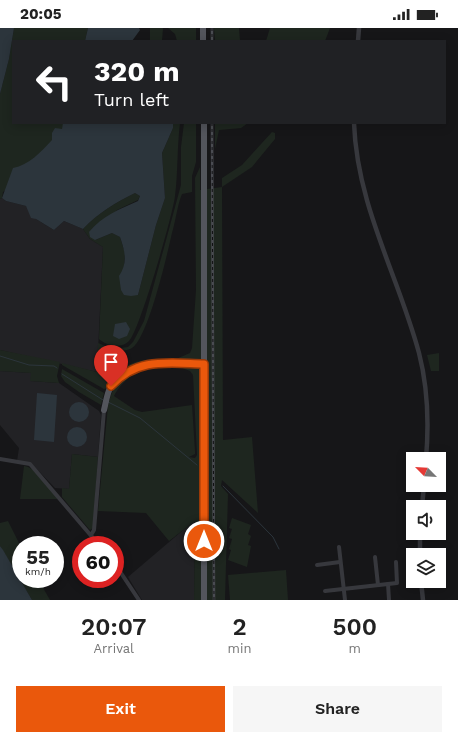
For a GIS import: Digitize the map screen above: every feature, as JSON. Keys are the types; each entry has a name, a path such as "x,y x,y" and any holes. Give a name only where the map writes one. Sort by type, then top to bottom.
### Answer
{"main road":[{"path":"203,28 203,40"},
{"path":"204,124 204,600"},
{"path":"104,408 111,386 120,376 129,370 147,364 204,364"}],"street":[{"path":"358,40 359,28"},
{"path":"354,124 362,184 375,230 412,331 424,375 428,408 426,452"},
{"path":"0,459 30,464 91,534 94,530 104,408"},
{"path":"339,547 342,589 345,600"},
{"path":"375,557 378,585"},
{"path":"317,565 340,562"},
{"path":"325,590 397,583 396,562"},
{"path":"124,578 139,600"},
{"path":"388,584 389,600"},
{"path":"422,588 423,600"}],"shaded area":[{"path":"0,28 14,28 9,59 0,94"},
{"path":"14,28 88,28 85,40 12,40"},
{"path":"88,28 139,28 140,30 133,40 85,40"},
{"path":"150,28 163,28 162,40 150,40"},
{"path":"168,28 196,28 196,40 177,40 175,34"},
{"path":"214,28 239,28 240,40 215,40"},
{"path":"270,28 330,28 325,40 266,40"},
{"path":"12,40 12,124 85,124 3,192 2,198 0,199 0,94"},
{"path":"63,124 173,124 173,128 162,153 165,198 156,225 138,295 124,295 121,290 119,276 124,266 125,257 120,237 112,233 95,240 90,237 89,232 105,217 138,201 140,196 135,193 107,209 83,229 64,221 54,230 36,219 31,218 26,206 6,201 2,198 13,168 24,164 39,153 52,140 52,133 55,128 62,129"},
{"path":"173,124 180,124 176,187 173,207 162,248 134,333 129,341 122,345 110,345 99,339 103,247 90,239 83,229 107,209 135,193 140,196 138,200 117,210 95,240 112,233 120,237 125,253 124,269 138,295 156,225 165,198 162,153 173,128"},
{"path":"184,124 196,124 196,162 192,176 192,192 182,194 180,199 156,295 150,313 138,341 132,348 114,352 117,375 121,370 133,363 148,360 169,359 171,357 169,361 144,362 104,389 62,365 62,363 97,372 98,343 113,349 128,347 133,342 144,321 181,185 181,147"},
{"path":"215,124 247,124 241,128 219,130 215,149"},
{"path":"272,132 275,133 275,139 252,167 222,187 222,178 242,165"},
{"path":"200,167 200,190 222,187 223,440 252,437 258,513 222,480 221,486 228,494 225,600 194,600 195,521 169,541 146,513 98,511 108,406 111,395 122,379 129,374 146,367 153,366 146,368 130,377 118,389 114,396 135,410 142,412 192,405 195,454 189,457 195,458 197,455 193,375 190,371 177,366 176,359 190,353 192,348 196,290 195,178"},
{"path":"2,198 6,201 26,206 36,219 54,230 64,221 83,229 90,239 103,247 97,372 0,350 0,199"},
{"path":"126,322 130,329 127,336 119,339 113,336 115,324"},
{"path":"0,350 60,362 57,376 59,383 30,381 31,373 0,371"},
{"path":"439,353 439,371 431,371 427,355"},
{"path":"167,365 171,369 163,366 155,366"},
{"path":"62,369 104,393 101,405 65,382 61,376"},
{"path":"0,371 31,373 31,381 59,383 99,411 101,415 98,457 72,454 69,489 55,488 31,463 17,461 19,448 0,425"},
{"path":"37,393 57,395 54,442 34,440"},
{"path":"79,402 86,405 89,412 86,419 79,422 72,419 69,412 72,405"},
{"path":"77,427 84,430 87,437 84,444 77,447 70,444 67,437 70,430"},
{"path":"72,454 98,457 93,528 90,530 62,497 62,488 69,489"},
{"path":"24,466 39,475 59,499 20,499"},
{"path":"232,518 251,525 248,534 251,536 248,545 251,546 247,567 228,560 232,539 229,538 232,529 229,528"},
{"path":"195,520 194,600 142,600 128,577"},
{"path":"8,521 16,536 12,536 12,566 0,546 0,523"},
{"path":"0,546 12,566 12,588 25,588 32,600 0,600"},
{"path":"286,570 288,600 230,600 228,575"},
{"path":"25,588 43,588 50,600 32,600"}],"waterway":[{"path":"0,356 29,365 54,366 57,368"},
{"path":"62,374 103,400"},
{"path":"108,402 140,418 197,465"},
{"path":"223,486 273,537 279,549"}],"railway":[{"path":"212,28 212,40"},
{"path":"212,124 214,600"}],"route":[{"path":"111,386 120,376 129,370 147,364 204,364 204,541"}]}
